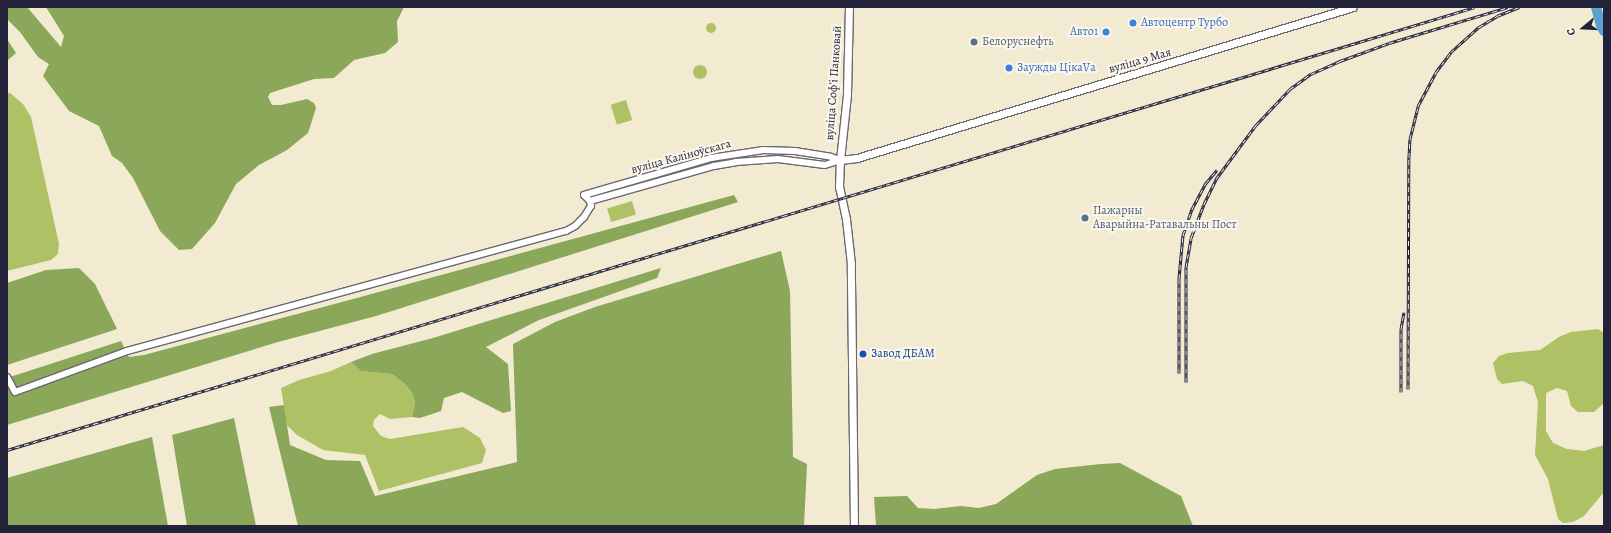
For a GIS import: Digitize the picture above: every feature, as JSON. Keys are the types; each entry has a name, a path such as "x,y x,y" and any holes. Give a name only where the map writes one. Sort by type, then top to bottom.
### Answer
{"main road":[{"name":"вуліца Софʼі Панковай","path":"849,7 847,94 840,160 839,186 846,220 851,264 854,526"},
{"name":"вуліца 9 Мая","path":"840,160 857,158 1353,7"}],"street":[{"name":"вуліца Каліноўскага","path":"763,150 795,151 840,160 825,164 778,159 736,162 714,166 590,201 584,195 711,158 736,153 763,150"},
{"path":"7,377 15,392 127,351 566,231 575,226 584,217 591,206 590,201"}],"green space":[{"path":"7,7 27,7 61,47 64,36 46,7 404,7 397,21 398,42 385,53 354,60 334,78 314,79 270,93 268,97 272,105 281,105 307,99 314,103 316,108 308,133 287,150 259,165 236,184 215,223 192,249 179,250 160,231 133,178 122,163 112,156 99,126 69,111 43,76 49,64 38,57 20,32 7,19"},
{"path":"709,23 713,23 715,24 715,32 709,33 706,30 706,26"},
{"path":"7,39 16,53 7,61"},
{"path":"700,65 705,67 707,72 705,77 700,79 695,77 693,72 695,67"},
{"path":"7,93 10,93 23,104 31,117 59,244 58,254 51,260 7,271"},
{"path":"626,100 632,120 617,125 611,105"},
{"path":"734,195 738,202 376,316 278,342 7,425 7,378 121,341 129,357 144,355"},
{"path":"632,201 636,214 611,222 607,209"},
{"path":"781,251 790,291 793,457 807,464 804,526 298,526 269,407 284,405 290,445 326,460 360,461 375,496 517,462 513,344 555,322 595,307"},
{"path":"79,268 95,284 117,329 7,365 7,283 46,270"},
{"path":"661,268 657,278 539,320 486,347 508,364 511,411 503,413 462,392 444,398 441,411 420,418 412,417 415,403 413,394 405,384 392,374 361,371 351,362 372,354 433,338"},
{"path":"1598,329 1604,333 1604,403 1594,412 1578,412 1571,406 1567,391 1557,388 1546,393 1546,431 1553,443 1567,449 1584,451 1604,445 1604,492 1584,516 1573,522 1563,523 1558,519 1548,479 1535,455 1538,402 1533,386 1523,381 1502,384 1497,379 1493,363 1499,356 1508,353 1540,350 1559,337 1571,332"},
{"path":"351,362 361,371 392,374 405,384 413,394 415,403 412,417 390,419 380,414 374,420 373,426 381,436 390,439 463,427 480,438 486,450 482,463 379,491 365,455 323,450 297,435 287,425 281,388 299,380 331,371"},
{"path":"234,418 256,526 187,526 172,435"},
{"path":"152,437 168,526 7,526 7,478"},
{"path":"1120,463 1181,496 1193,526 876,526 874,497 907,496 918,508 934,509 961,506 979,508 996,504 1037,475 1055,469"}],"waterway":[{"path":"1596,7 1601,26 1604,31"}],"railway":[{"path":"7,450 1475,7"},
{"path":"1186,382 1186,267 1191,238 1204,204 1216,179 1256,125 1290,89 1311,74 1340,61 1389,43 1508,7"},
{"path":"1408,389 1409,157 1410,139 1418,106 1436,72 1451,52 1479,27 1497,16 1519,7"},
{"path":"1179,373 1179,278 1183,235 1192,209 1206,183 1217,170"},
{"path":"1401,392 1401,329 1404,312"}],"place":[{"name":"Автоцентр Турбо","path":"1133,23"},
{"name":"Авто1","path":"1106,32"},
{"name":"Белоруснефть","path":"974,42"},
{"name":"Заужды ЦікаVа","path":"1009,68"},
{"name":"Пажарны Аварыйна-Ратавальны Пост","path":"1085,218"},
{"name":"Завод ДБАМ","path":"863,354"}]}
